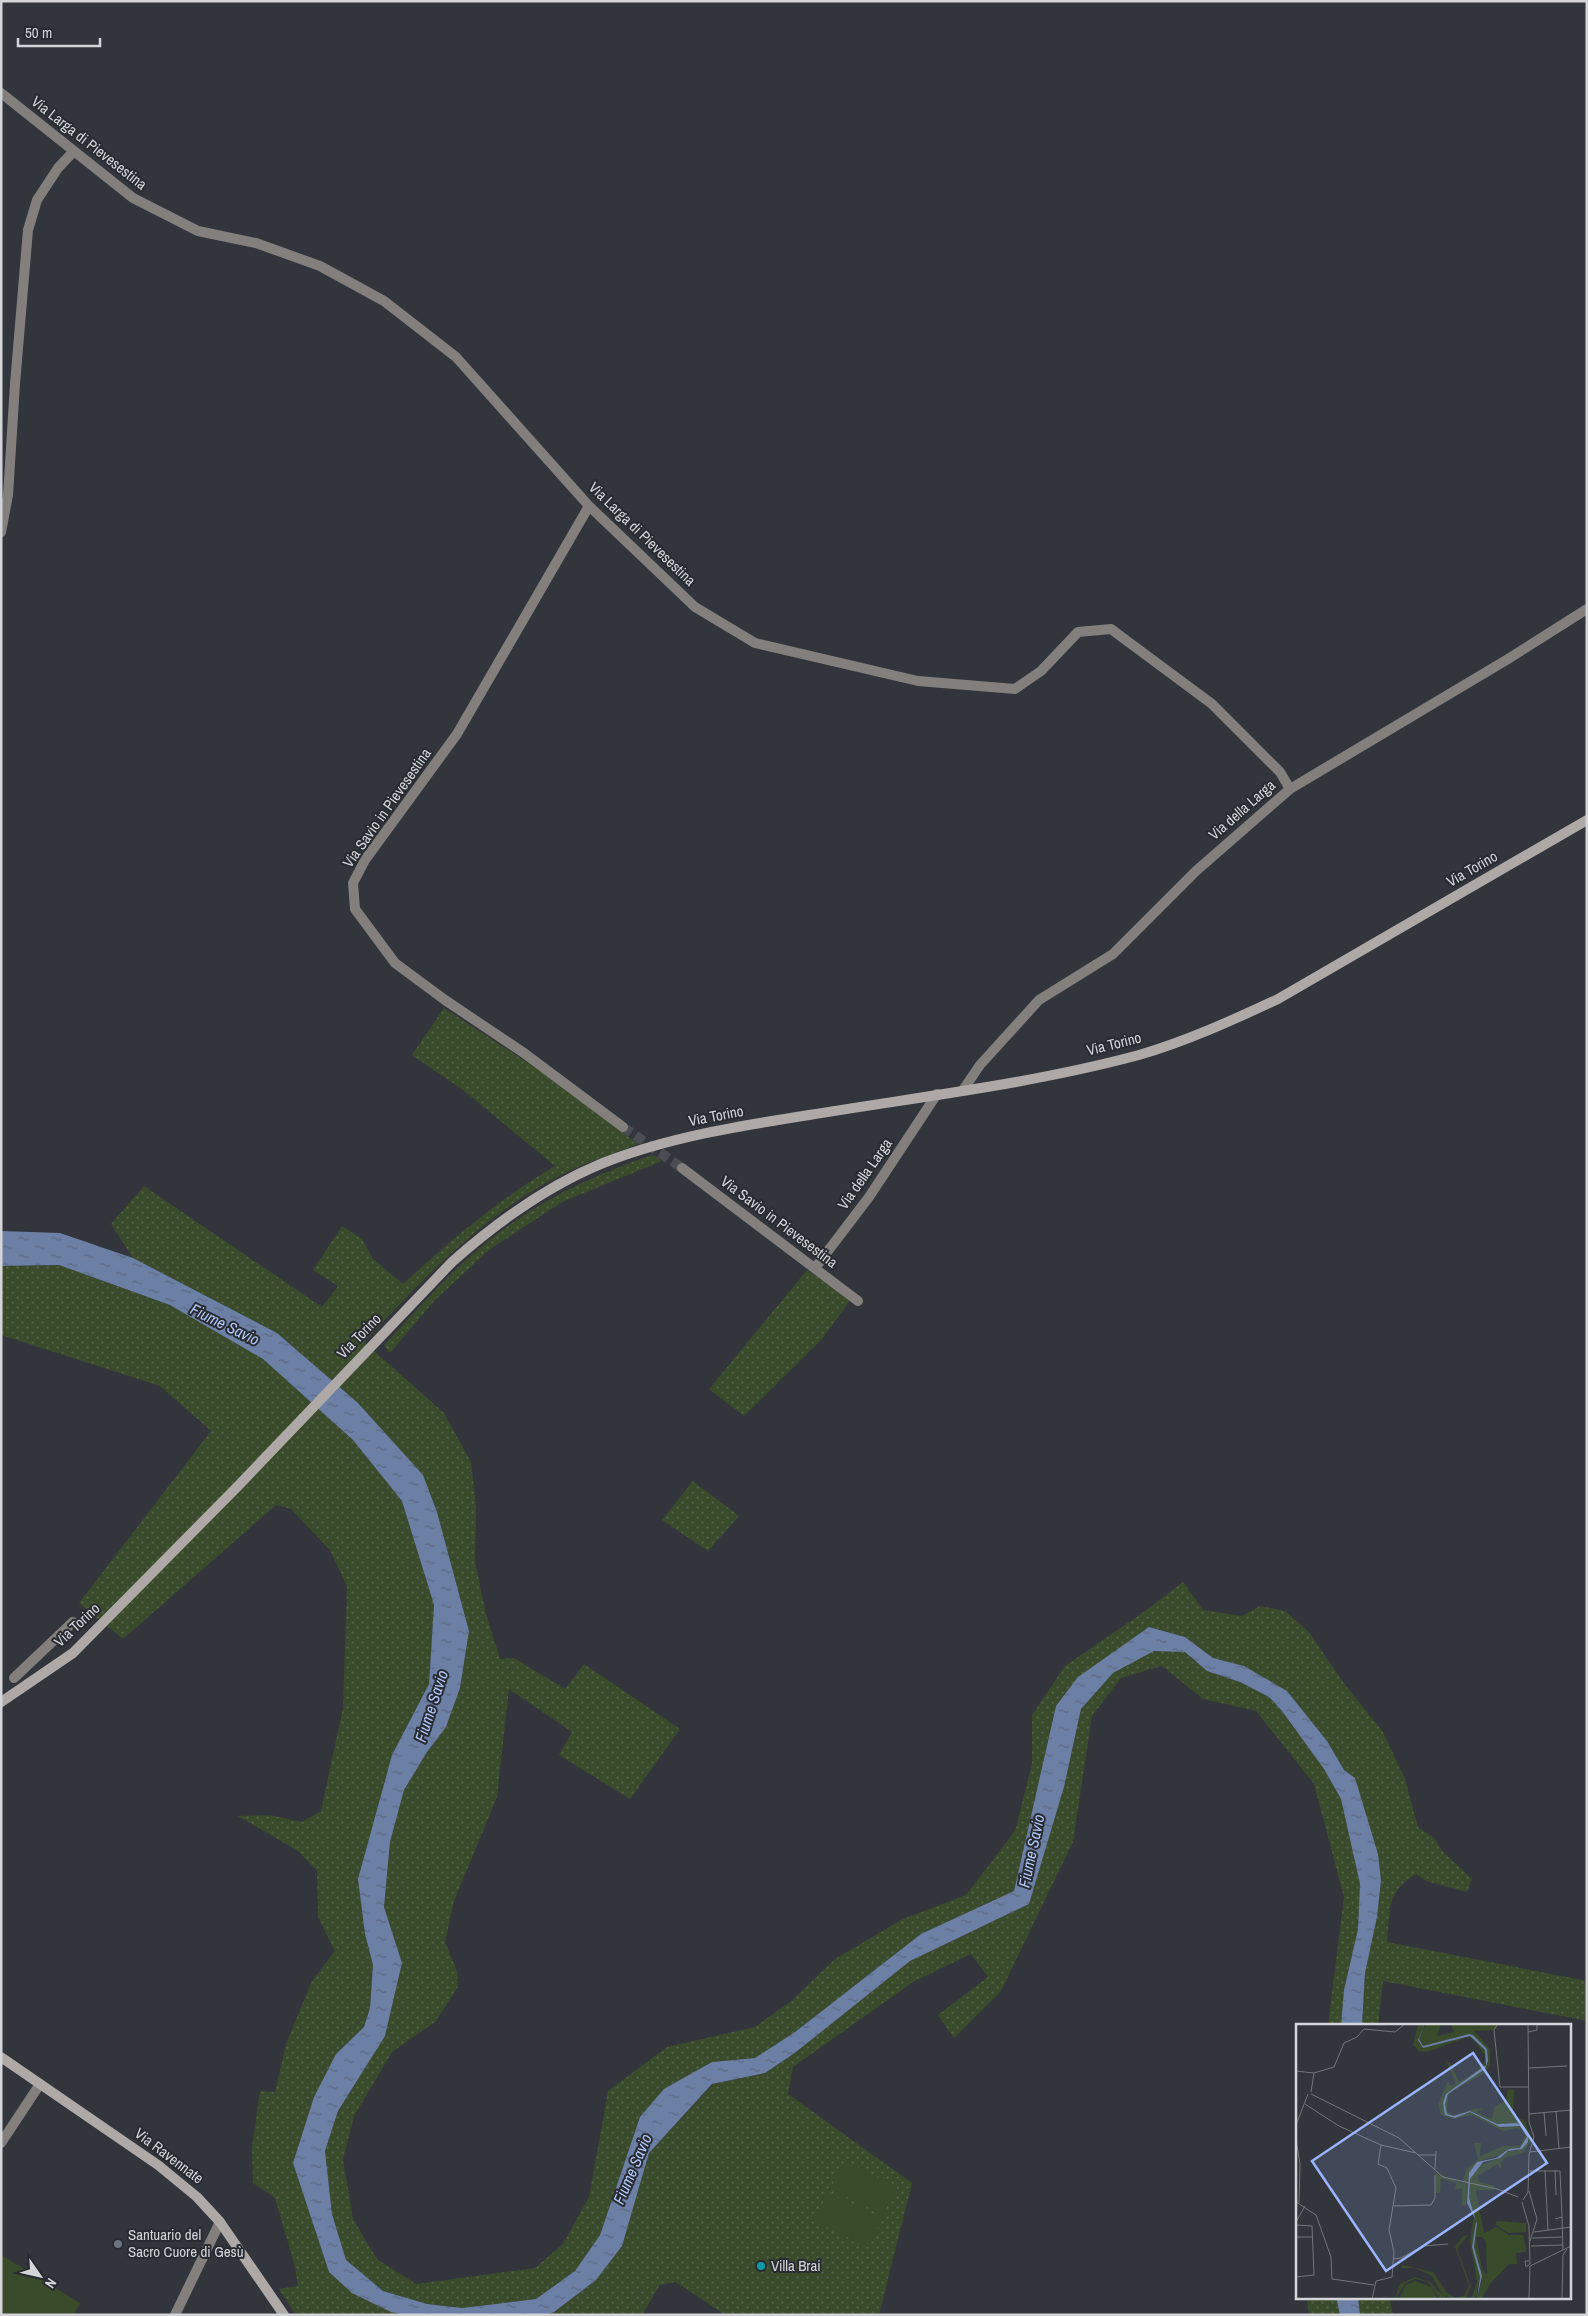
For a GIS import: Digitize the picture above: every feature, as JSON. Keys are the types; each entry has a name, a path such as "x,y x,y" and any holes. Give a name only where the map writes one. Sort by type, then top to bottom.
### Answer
{"main road":[{"name":"Via Torino","path":"1,1702 72,1653 239,1485 422,1292 482,1236 514,1212 602,1164 658,1144 720,1130 1038,1077 1139,1054 1237,1018 1318,976 1587,820"},
{"name":"Via Ravennate","path":"1,2057 158,2165 197,2197 220,2222 284,2315"}],"street":[{"name":"Via Larga di Pievesestina","path":"3,95 133,198 198,231 256,243 310,263 384,301 456,357 589,506 695,607 755,643 918,681 1015,689 1041,670 1078,632 1111,629 1212,704 1280,772 1290,789"},
{"path":"1,532 8,495 14,384 28,230 37,200 58,168 74,151"},
{"name":"Via Savio in Pievesestina","path":"589,506 457,734 364,860 353,883 355,909 395,963 623,1127"},
{"name":"Via della Larga","path":"963,1090 980,1065 1039,1000 1113,954 1196,871 1290,789 1587,609"},
{"name":"Via della Larga","path":"815,1268 869,1197 936,1094"},
{"name":"Via Savio in Pievesestina","path":"682,1168 858,1300"},
{"path":"14,1678 44,1652 73,1622"},
{"path":"39,1676 38,1669 44,1652"},
{"path":"1,2143 40,2084"},
{"path":"175,2315 220,2222"}],"green space":[{"path":"444,1008 545,1074 638,1144 571,1170 512,1204 485,1224 434,1269 364,1342 444,1413 471,1462 476,1506 475,1562 486,1614 500,1659 514,1658 565,1689 584,1664 680,1729 630,1799 559,1755 572,1732 509,1689 497,1797 454,1901 445,1942 457,1971 458,1987 435,2022 392,2052 354,2116 343,2159 353,2219 377,2259 416,2284 535,2268 563,2244 589,2197 608,2091 667,2047 755,2027 790,2002 835,1959 903,1919 966,1895 1015,1831 1032,1764 1032,1715 1065,1666 1148,1609 1183,1582 1203,1610 1242,1616 1260,1606 1285,1611 1309,1632 1343,1682 1383,1732 1405,1779 1418,1827 1434,1838 1443,1852 1472,1879 1467,1892 1426,1881 1416,1874 1406,1881 1394,1895 1391,1903 1387,1942 1587,1981 1587,2021 1383,1981 1378,2024 1362,2024 1365,1973 1377,1917 1381,1881 1355,1778 1344,1770 1327,1741 1287,1691 1244,1666 1213,1658 1185,1637 1149,1627 1056,1706 1014,1891 921,1934 795,2032 755,2058 712,2062 640,2117 600,2235 575,2271 536,2299 462,2308 427,2304 383,2291 346,2260 332,2214 325,2151 338,2111 385,2036 402,1963 384,1907 390,1842 404,1790 427,1752 446,1727 460,1688 469,1631 437,1512 423,1475 358,1403 277,1333 133,1258 111,1224 144,1186 322,1307 338,1286 313,1270 342,1226 362,1239 373,1259 403,1284 476,1221 514,1192 555,1166 463,1090 412,1055"},
{"path":"653,1155 662,1161 562,1202 489,1250 435,1300 390,1353 384,1345 463,1263 510,1224 569,1189 631,1162"},
{"path":"59,1265 170,1305 263,1359 353,1440 402,1501 434,1605 429,1684 392,1755 358,1879 365,1934 373,1965 370,2008 364,2027 336,2054 314,2097 293,2163 329,2272 391,2312 406,2315 296,2315 279,2289 298,2286 294,2263 275,2198 253,2183 252,2147 260,2091 275,2092 286,2044 312,1981 335,1951 318,1917 317,1871 298,1851 238,1816 270,1815 302,1822 321,1811 343,1708 347,1586 330,1550 291,1509 276,1505 123,1639 79,1603 211,1431 160,1386 1,1335 1,1266"},
{"path":"807,1270 851,1299 822,1339 744,1416 709,1389"},
{"path":"693,1481 739,1516 708,1551 662,1520"},
{"path":"1154,1651 1185,1651 1207,1671 1240,1682 1269,1697 1282,1711 1324,1769 1341,1799 1360,1884 1358,1929 1344,1990 1341,2024 1328,2024 1344,1897 1314,1784 1256,1711 1203,1699 1162,1666 1121,1678 1092,1716 1073,1842 1001,1991 954,2038 938,2015 988,1977 971,1954 913,1982 793,2067 788,2094 912,2183 879,2315 725,2315 676,2282 660,2285 642,2315 546,2315 554,2312 596,2280 622,2246 649,2153 713,2084 765,2073 796,2052 910,1961 1029,1904 1064,1787 1081,1709 1113,1673"},
{"path":"845,2161 897,2187 883,2215 830,2189"},
{"path":"828,2193 883,2218 868,2247 814,2221"},
{"path":"1,2255 80,2303 74,2315 1,2315"},
{"path":"1307,2298 1336,2298 1340,2315 1309,2315"},
{"path":"1358,2298 1389,2298 1393,2315 1360,2315"}],"water":[{"name":"Fiume Savio","path":"1,1231 60,1233 133,1258 277,1333 358,1403 423,1475 437,1512 469,1631 460,1688 446,1727 427,1752 404,1790 390,1842 384,1907 402,1963 385,2036 338,2111 325,2151 332,2214 346,2260 383,2291 427,2304 462,2308 536,2299 575,2271 600,2235 640,2117 664,2089 712,2062 755,2058 795,2032 921,1934 1014,1891 1056,1706 1078,1677 1149,1627 1185,1637 1213,1658 1244,1666 1287,1691 1327,1741 1344,1770 1355,1778 1378,1854 1381,1881 1377,1917 1365,1973 1362,2024 1341,2024 1344,1990 1358,1929 1360,1884 1341,1799 1324,1769 1282,1711 1269,1697 1240,1682 1207,1671 1185,1652 1154,1651 1113,1673 1081,1709 1064,1787 1029,1904 910,1961 796,2052 765,2073 712,2084 649,2153 622,2246 596,2280 554,2312 546,2315 406,2315 391,2312 352,2293 329,2272 293,2163 314,2097 336,2054 364,2027 370,2008 373,1965 365,1934 358,1879 392,1755 429,1684 434,1605 402,1501 353,1440 263,1359 170,1305 59,1265 1,1266"},
{"path":"1336,2298 1358,2298 1360,2315 1340,2315"}],"tunnel":[{"path":"623,1127 682,1168"}],"place":[{"name":"Santuario del Sacro Cuore di Gesù","path":"118,2244"},
{"name":"Villa Brai","path":"761,2266"}]}
